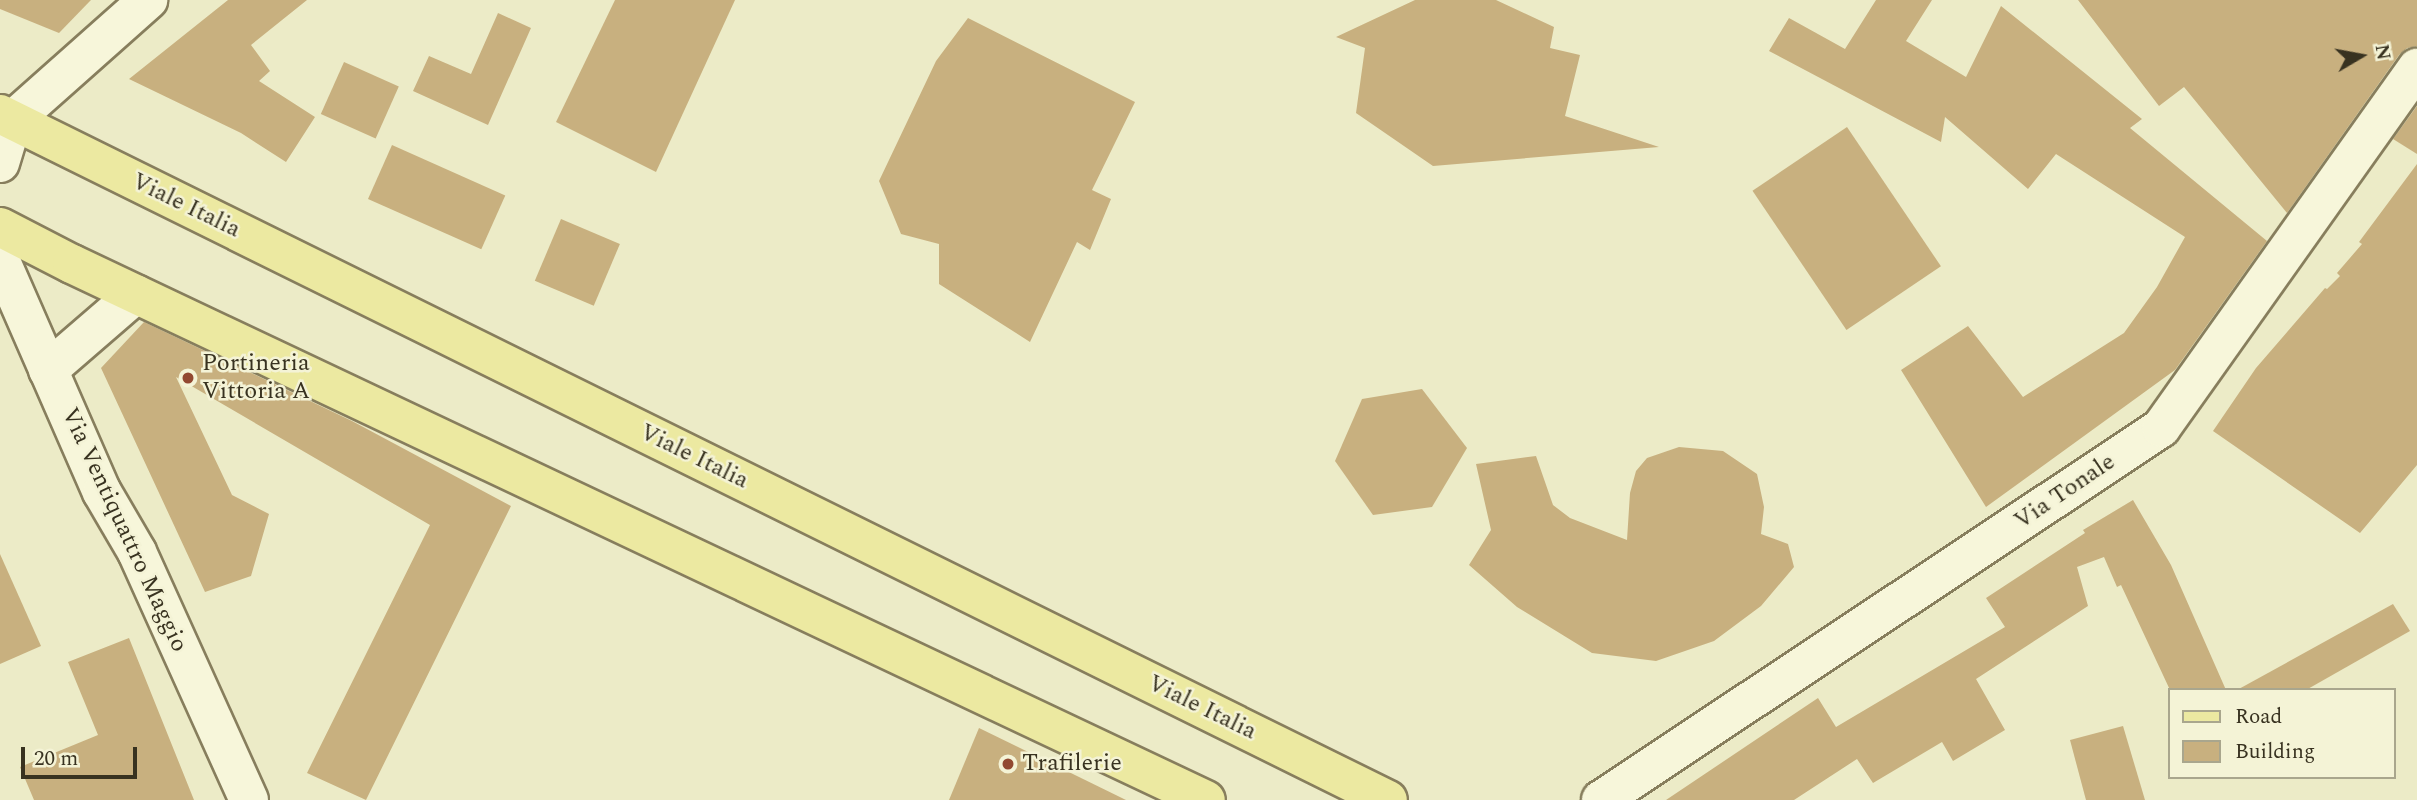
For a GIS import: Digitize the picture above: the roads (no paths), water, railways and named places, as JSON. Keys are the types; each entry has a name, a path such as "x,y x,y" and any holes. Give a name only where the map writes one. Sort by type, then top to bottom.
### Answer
{"main road":[{"name":"Viale Italia","path":"7,117 1388,800"},
{"path":"0,227 135,294 1206,800"}],"street":[{"path":"0,163 7,117 148,0"},
{"name":"Via Tonale","path":"1601,800 2161,428 2417,68"},
{"name":"Via Ventiquattro Maggio","path":"0,259 107,501 141,561 249,800"},
{"path":"48,370 135,294"}],"place":[{"name":"Portineria Vittoria A","path":"188,378"},
{"name":"Trafilerie","path":"1008,764"}]}
